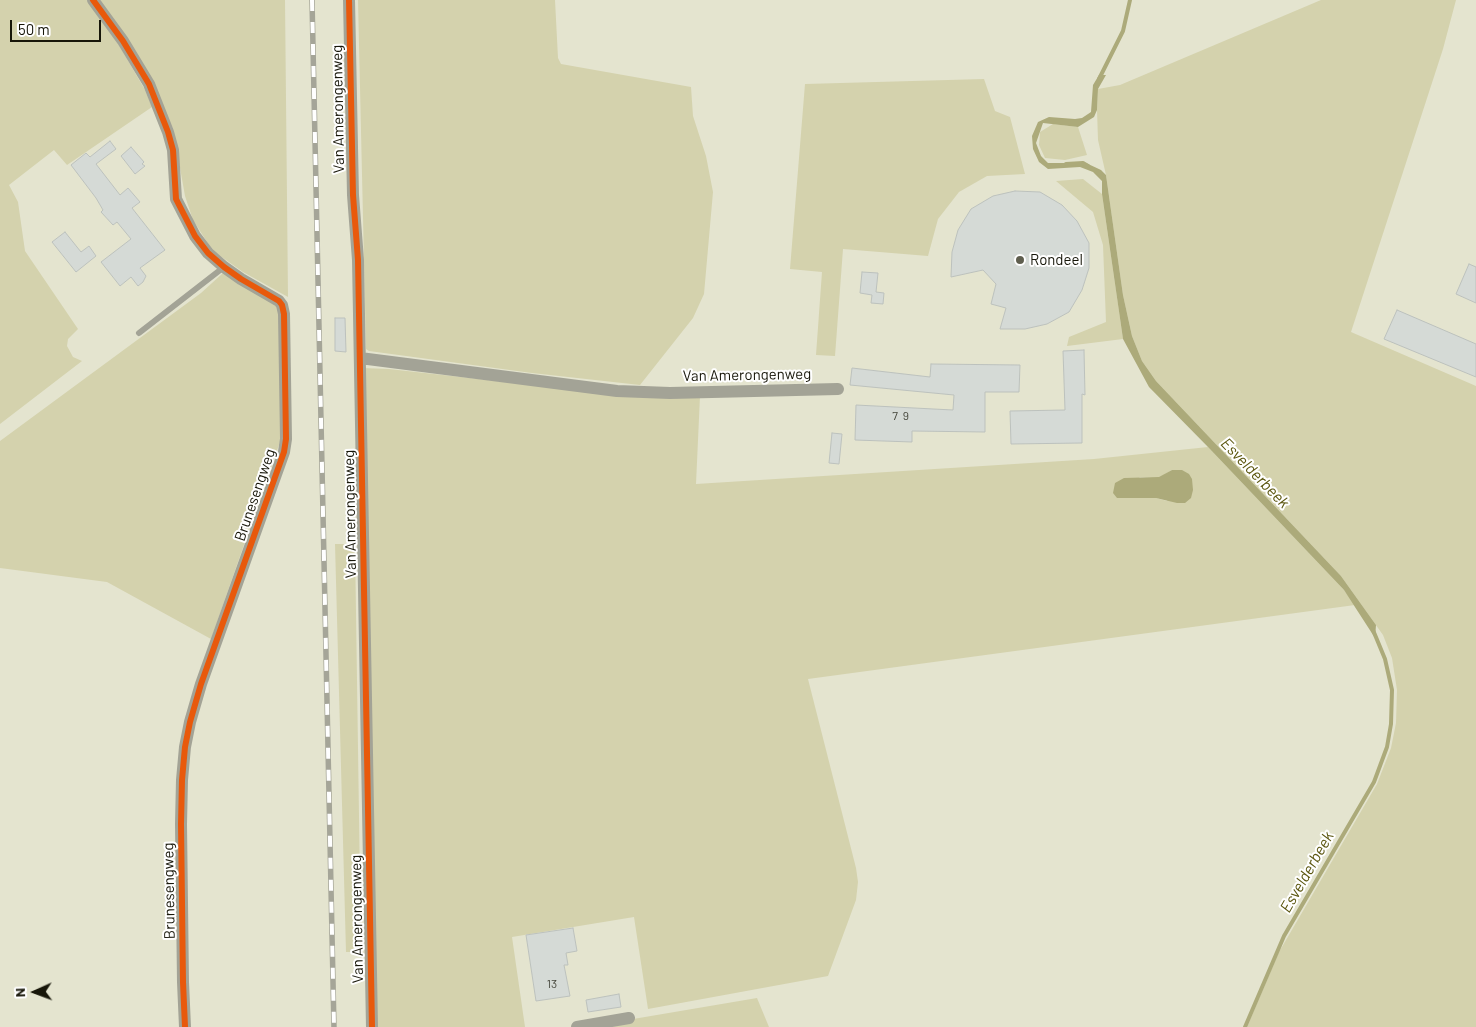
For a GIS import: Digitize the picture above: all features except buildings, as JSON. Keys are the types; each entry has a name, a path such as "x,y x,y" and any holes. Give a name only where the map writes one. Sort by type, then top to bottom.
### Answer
{"street":[{"name":"Brunesengweg","path":"93,0 123,40 149,84 173,150 176,199 186,220 208,253 241,279 278,301 282,305 284,314 286,439 284,452 201,684 185,747 181,824 185,1027"},
{"name":"Van Amerongenweg","path":"349,0 352,196 358,260 372,1027"},
{"name":"Van Amerongenweg","path":"360,358 617,391 838,389"},
{"path":"577,1027 629,1018"}],"lane":[{"path":"139,334 224,267"}],"shaded area":[{"path":"0,0 87,0 116,40 145,90 152,107 67,165 54,150 9,185 18,202 25,251 78,329 68,339 67,346 73,357 82,361 0,424"},
{"path":"100,0 285,0 288,297 243,272 216,253 193,220 185,196 173,128"},
{"path":"358,0 555,0 558,58 561,64 691,87 693,116 706,156 713,192 704,294 693,318 640,385 532,373 369,351 366,349"},
{"path":"1321,0 1456,0 1443,49 1351,332 1476,386 1476,1027 1247,1027 1279,952 1377,784 1391,748 1396,723 1397,690 1392,658 1383,635 1341,576 1156,381 1142,361 1132,336 1123,295 1106,175 1098,140 1098,89 1120,85"},
{"path":"1099,75 1106,75 1098,89 1097,110 1094,117 1078,127 1043,123 1036,143 1041,156 1048,163 1086,163 1101,170 1106,175 1123,295 1132,336 1142,361 1156,381 1341,576 1376,625 1375,638 1344,590 1149,387 1123,339 1102,194 1102,181 1093,172 1080,167 1048,169 1039,162 1033,149 1032,136 1038,122 1049,117 1082,118 1091,112 1093,85"},
{"path":"984,79 995,111 1010,117 1025,174 987,176 959,192 938,219 928,256 843,249 835,356 816,355 822,272 790,269 805,84"},
{"path":"1053,124 1078,127 1087,155 1065,160 1045,158 1039,145 1040,132"},
{"path":"1083,179 1102,194 1123,339 1067,346 1069,337 1106,322 1103,245 1093,212 1056,181"},
{"path":"223,273 280,307 281,439 211,639 107,582 0,568 0,441 201,293"},
{"path":"362,368 389,369 623,395 700,396 696,484 1094,459 1208,447 1344,590 1355,605 808,679 858,882 856,900 828,976 648,1009 634,917 512,937 525,1027 375,1027","holes":["1172,470 1167,501 1156,498 1139,477 1159,478"]},
{"path":"1172,470 1182,470 1189,474 1192,479 1193,490 1191,498 1185,503 1156,498 1117,498 1113,493 1115,483 1124,478 1159,477"},
{"path":"335,544 355,544 361,952 346,952"},
{"path":"757,998 769,1027 586,1027"}],"waterway":[{"name":"Esvelderbeek","path":"1099,79 1123,31 1130,0"},
{"name":"Esvelderbeek","path":"1066,164 1083,163 1088,166"},
{"name":"Esvelderbeek","path":"1245,1027 1284,936 1374,782 1387,747 1391,724 1392,690 1385,659 1373,630"}],"railway":[{"path":"312,0 334,1027"}],"cycle path":[{"path":"93,0 123,41 149,84 173,150 176,199 195,236 208,253 224,267 279,301 284,314 286,439 284,452 201,684 185,747 181,824 185,1027"},
{"path":"349,0 353,195 358,260 372,1027"}],"place":[{"name":"Rondeel","path":"1020,260"}]}
